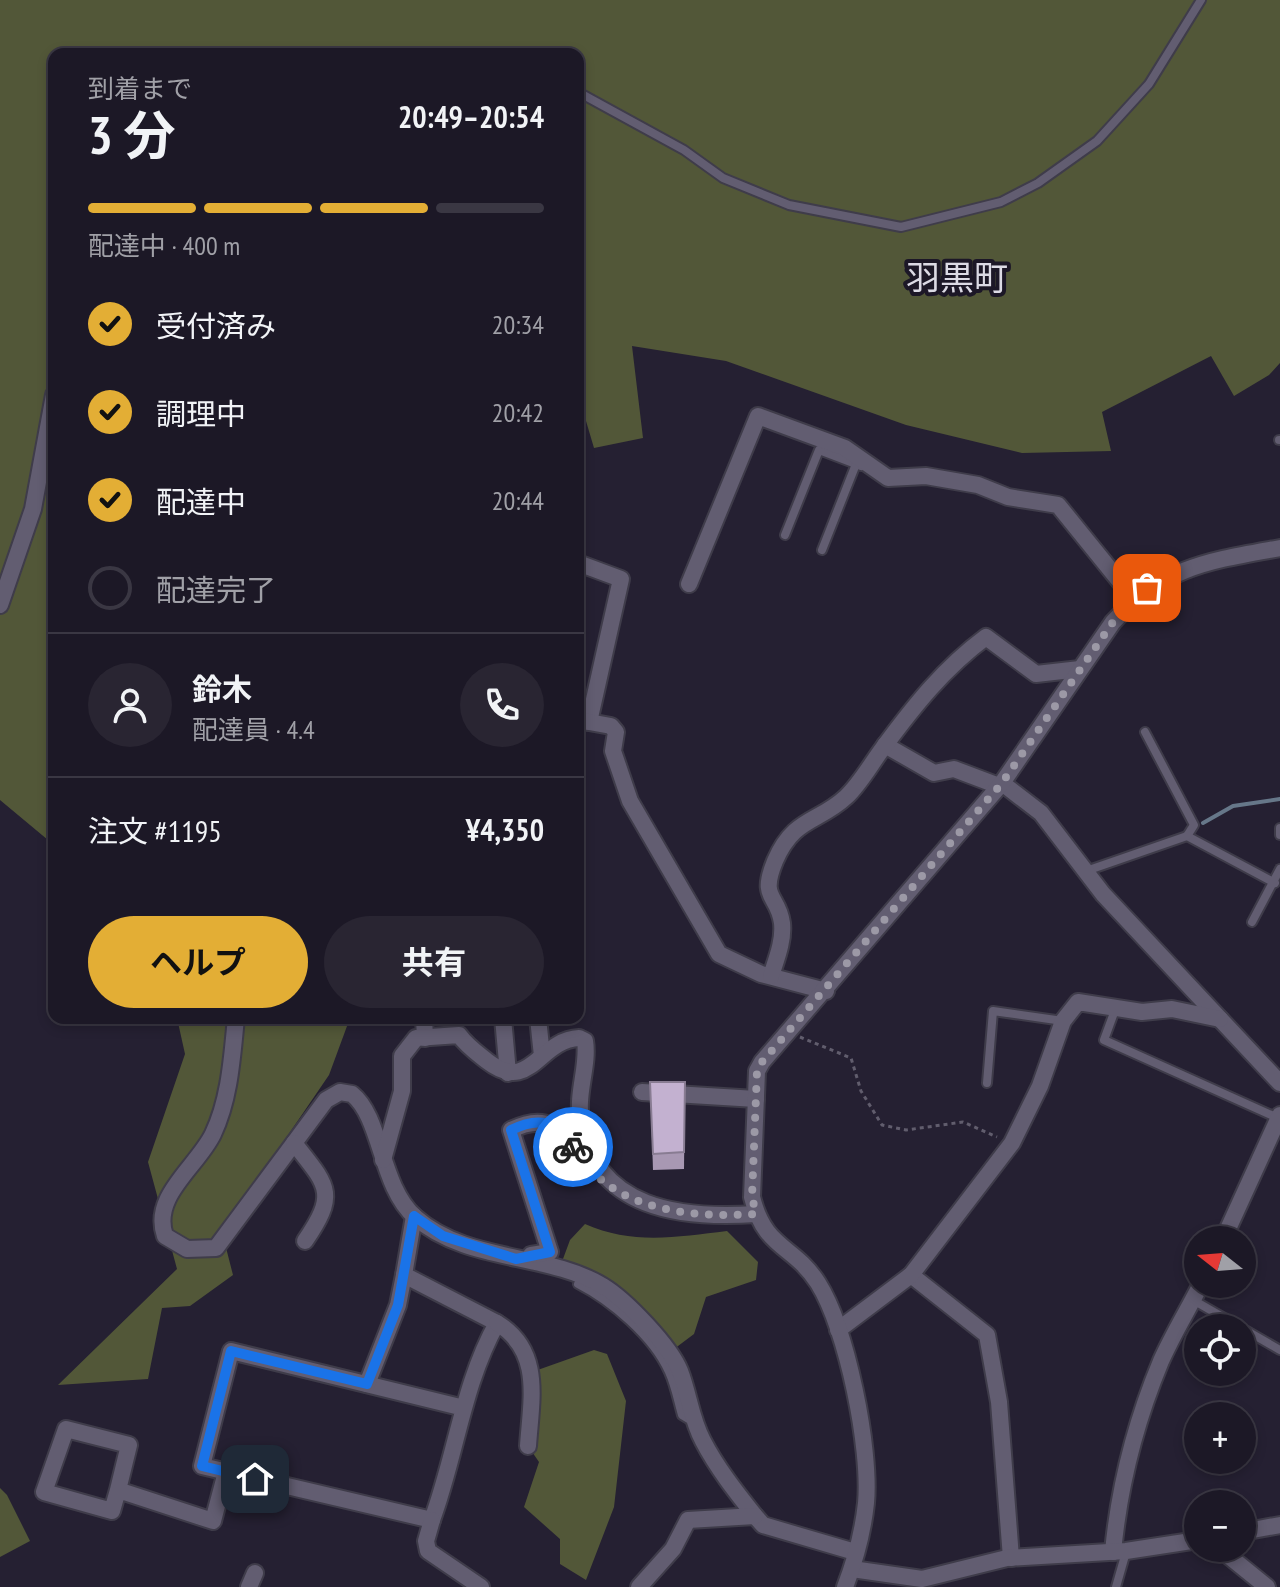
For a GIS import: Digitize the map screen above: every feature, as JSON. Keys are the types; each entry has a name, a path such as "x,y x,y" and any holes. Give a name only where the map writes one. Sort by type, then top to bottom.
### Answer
{"street":[{"path":"689,584 758,416 845,448 888,478 926,476 978,485 1008,497 1034,498 1058,505 1134,599"},
{"path":"0,605 33,509 48,428"},
{"path":"845,1587 866,1504 866,1475 850,1365 818,1283 765,1233 756,1214 752,1197 757,1071 1001,784 1113,622 1134,599 1147,588 1197,563 1280,548"},
{"path":"584,565 621,579 584,721 611,726 616,732 613,751 630,801 719,954 771,976 826,991"},
{"path":"771,976 782,925 778,909 770,900 768,883 787,838 807,819 846,798 922,695 959,657 986,637 1036,674 1080,669"},
{"path":"885,745 934,773 954,769 1001,784 1041,813 1086,871 1280,1083"},
{"path":"838,1330 911,1275 1012,1143 1040,1086 1063,1021 1078,1002 1115,1010 1172,1009 1220,1019"},
{"path":"235,1024 225,1103 200,1156 164,1203 160,1216 165,1236 187,1249 216,1248 326,1100 340,1092 352,1094 360,1100 402,1201 414,1216 443,1236 516,1259 573,1270 607,1288 670,1352 696,1424 719,1468 763,1525 854,1561 922,1579 1011,1558 1120,1552 1184,1542"},
{"path":"424,1024 425,1038"},
{"path":"504,1024 508,1073"},
{"path":"539,1024 542,1056"},
{"path":"383,1160 402,1091 402,1056 407,1045 416,1038 459,1035 496,1068 508,1073 527,1070 570,1038 585,1041 580,1080 581,1121 590,1153 621,1193"},
{"path":"642,1092 756,1099"},
{"path":"1229,1226 1279,1117"},
{"path":"516,1259 550,1252 511,1130 533,1123 552,1124 563,1130 576,1152 608,1188 689,1215 756,1214"},
{"path":"294,1143 324,1182 328,1193 323,1214 305,1241"},
{"path":"367,1384 398,1305 414,1216"},
{"path":"404,1275 513,1333 526,1351 532,1372 528,1446"},
{"path":"911,1275 987,1335 999,1402 1011,1558"},
{"path":"1120,1552 1117,1513 1141,1416 1161,1362 1193,1300"},
{"path":"481,1587 428,1551 426,1541 449,1475 464,1408 482,1351 497,1323"},
{"path":"432,1520 202,1466 231,1351 464,1408"},
{"path":"66,1429 129,1445 118,1490 112,1511 44,1492 66,1429"},
{"path":"118,1490 213,1521 226,1472"},
{"path":"639,1587 673,1549 688,1520 755,1516"},
{"path":"1256,1529 1280,1525"},
{"path":"1235,1562 1262,1586"}],"lane":[{"path":"584,95 684,150 723,178 789,205 901,227 1001,202 1038,183 1097,141 1149,84 1201,0"},
{"path":"785,535 819,450 876,472"},
{"path":"822,550 856,464"},
{"path":"1086,871 1187,836 1194,825 1145,732"},
{"path":"1280,828 1280,835"},
{"path":"1187,836 1275,883"},
{"path":"1252,922 1280,869"},
{"path":"1115,1010 1104,1040 1279,1117"},
{"path":"987,1083 993,1011 1063,1021"},
{"path":"578,1284 607,1301 656,1352 669,1371 682,1415 696,1424"},
{"path":"1193,1300 1280,1350"},
{"path":"1116,1587 1120,1552"}],"path":[{"path":"788,1032 851,1058 861,1091 882,1125 906,1130 963,1122 1012,1143"}],"green space":[{"path":"0,0 1280,0 1280,363 1269,375 1234,396 1211,356 1102,412 1111,451 1022,453 906,425 726,361 632,346 643,438 594,448 584,414 584,48 48,48 48,840 0,800"},
{"path":"178,1024 348,1024 329,1075 222,1232 233,1275 190,1306 162,1308 148,1379 58,1385 177,1269 148,1162 185,1054"},
{"path":"585,1224 620,1235 655,1238 727,1231 758,1262 756,1280 706,1297 694,1334 670,1352 560,1267 570,1240"},
{"path":"594,1350 607,1354 626,1401 614,1507 586,1580 560,1564 560,1539 524,1507 539,1462 528,1446 532,1372"},
{"path":"0,1488 7,1495 30,1541 0,1557"}],"building":[{"path":"650,1082 685,1082 684,1152 653,1154"}],"waterway":[{"path":"1203,823 1233,806 1280,799"}],"way so far":[{"path":"573,1147 608,1188 650,1204 689,1215 756,1214 752,1197 757,1071 762,1062 1002,783 1113,622 1147,588"}],"district":[{"name":"羽黒町","path":"957,277"}],"route":[{"path":"255,1479 202,1466 231,1351 367,1384 398,1305 414,1216 443,1236 516,1259 550,1252 511,1130 533,1123 552,1124 563,1130 573,1147"}]}
